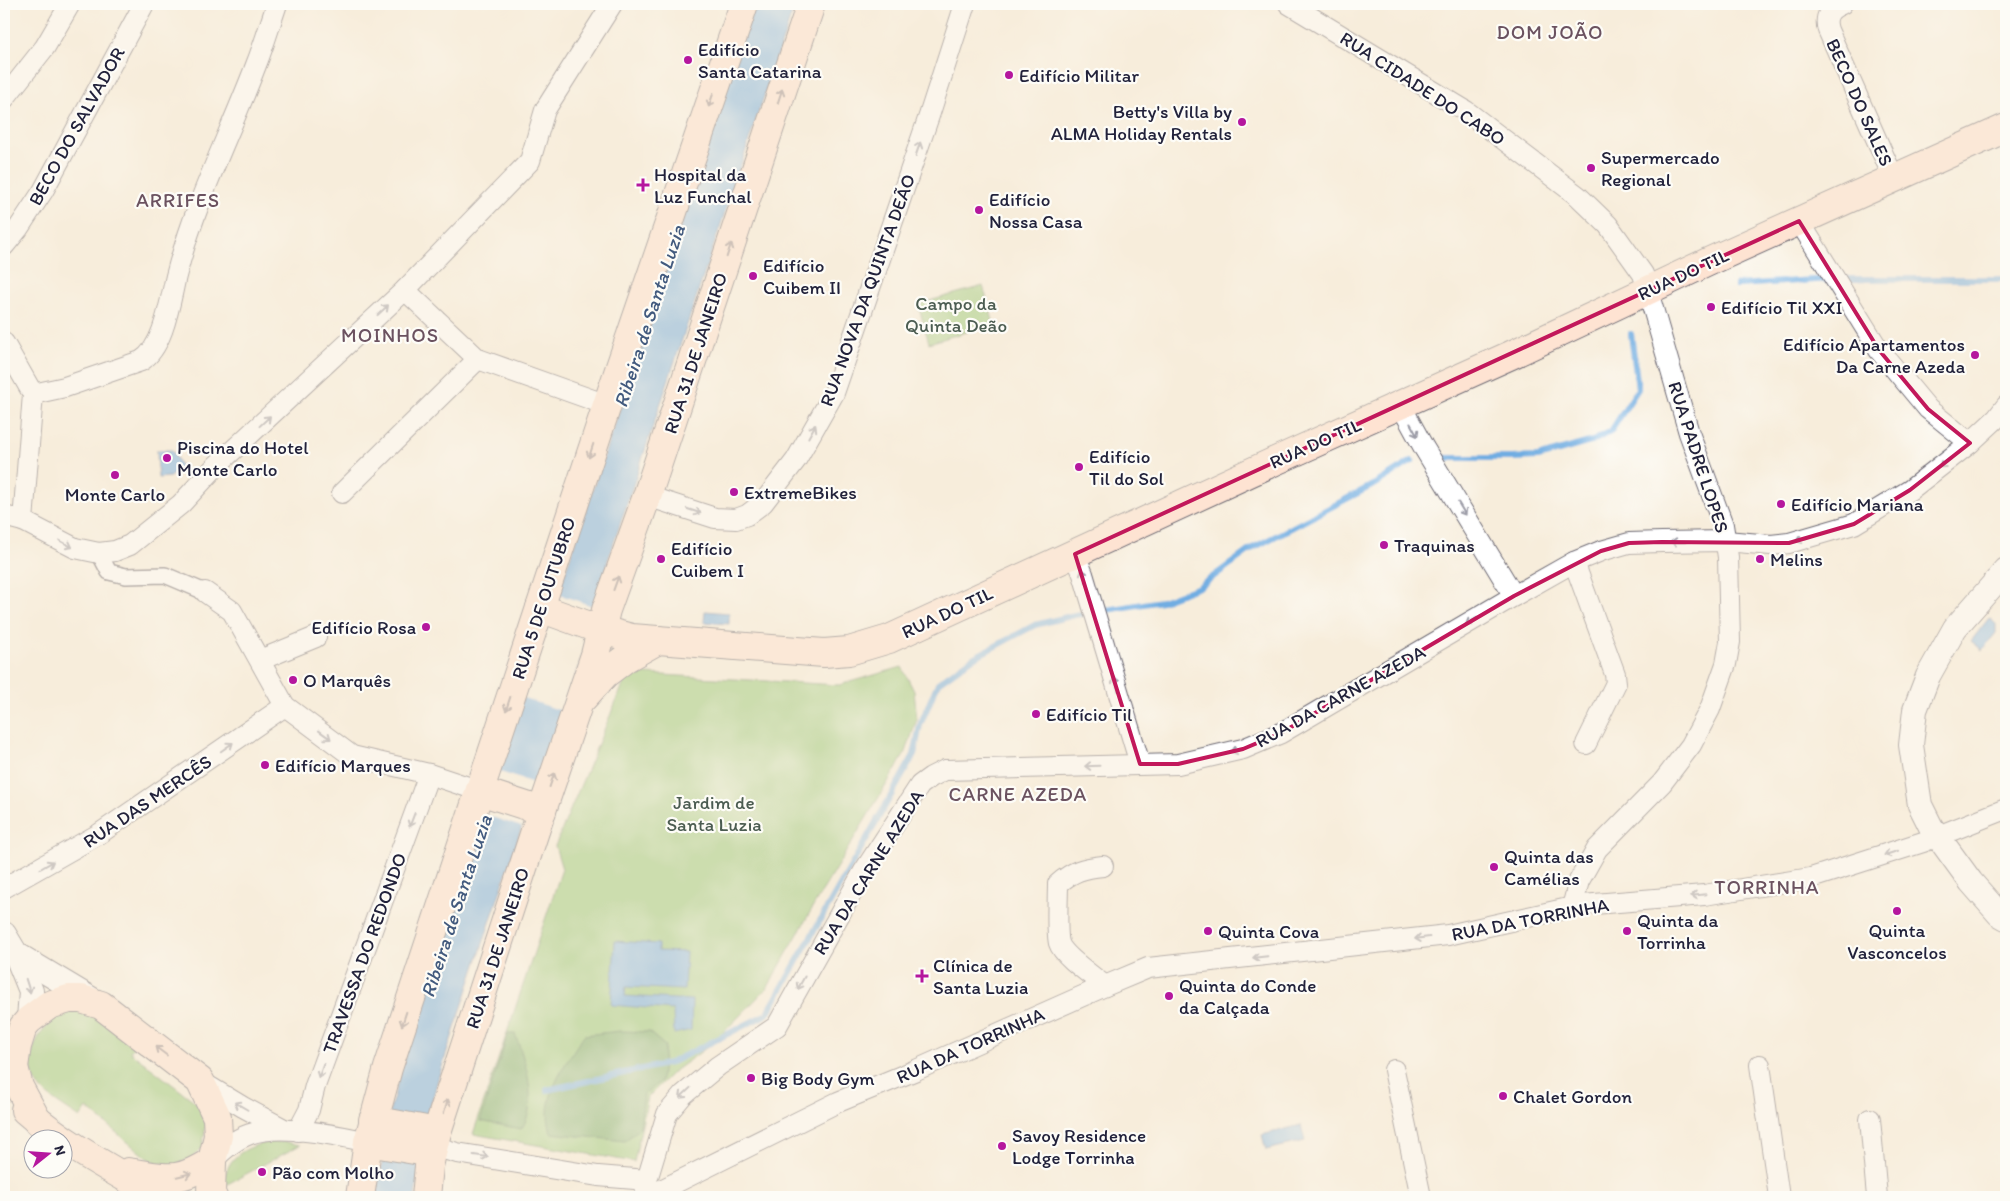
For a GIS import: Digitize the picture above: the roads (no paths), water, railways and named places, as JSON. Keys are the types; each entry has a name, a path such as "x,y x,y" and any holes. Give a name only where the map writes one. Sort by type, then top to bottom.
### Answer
{"main road":[{"name":"RUA 5 DE OUTUBRO","path":"360,1197 378,1132 388,1068 485,792 540,608 744,4"},
{"name":"RUA 31 DE JANEIRO","path":"426,1197 430,1143 535,809 579,702 601,630 811,4"},
{"name":"RUA DO TIL","path":"540,608 601,630 632,638 824,654 849,651 889,639 1648,290 2006,128"},
{"name":"RUA 31 DE JANEIRO","path":"579,702 605,674 626,658 658,640"},
{"path":"485,792 535,809"},
{"path":"38,1122 19,1087 14,1067 19,1027 49,1005 69,999 81,999 101,1005 200,1081 217,1118 218,1136 212,1161 211,1194 213,1197"},
{"path":"4,1090 38,1122 110,1169 159,1197"},
{"path":"378,1132 430,1143"},
{"path":"110,1169 164,1178 193,1173 212,1161"}],"street":[{"path":"4,99 45,47 70,4"},
{"name":"BECO DO SALVADOR","path":"4,246 18,229 43,191 144,4"},
{"path":"33,394 65,387 141,362 149,356 155,347 166,319 182,254 211,171 256,65 277,4"},
{"path":"4,516 23,521 75,548 99,553 115,551 130,545 181,504 216,466 405,290 530,161 545,110 612,4"},
{"name":"RUA NOVA DA QUINTA DEÃO","path":"647,496 715,518 736,519 748,515 764,503 796,460 834,394 929,116 965,4"},
{"name":"RUA CIDADE DO CABO","path":"1289,4 1466,110 1578,196 1608,225 1633,257 1643,274 1648,290"},
{"name":"BECO DO SALES","path":"1842,4 1829,12 1825,20 1894,178"},
{"path":"1799,221 1879,350 1928,409 1970,443"},
{"path":"405,290 478,359 607,405"},
{"name":"RUA PADRE LOPES","path":"1572,907 1579,881 1597,849 1662,783 1691,744 1710,709 1726,664 1730,642 1726,541 1723,525 1689,434 1648,290"},
{"path":"4,342 33,394 23,521"},
{"path":"342,492 478,359"},
{"path":"1400,404 1514,596"},
{"name":"RUA DA CARNE AZEDA","path":"646,1191 667,1114 683,1095 718,1066 777,1026 864,871 920,785 931,777 945,770 1178,764 1243,750 1281,733 1574,562 1629,543 1726,541 1771,545 1789,543 1854,524 1910,490 1970,443 1997,418 2006,406"},
{"path":"99,553 109,572 126,576 165,575 205,592 232,611 285,706 352,756 430,774 485,792"},
{"path":"1075,554 1083,574 1140,764"},
{"path":"1574,562 1615,674 1616,683 1586,744"},
{"path":"2006,570 1955,628 1928,676 1915,710 1911,745 1920,805 1937,837 1970,882 1999,914 2006,918"},
{"path":"260,660 316,636"},
{"name":"RUA DAS MERCÊS","path":"4,888 99,834 285,706"},
{"name":"TRAVESSA DO REDONDO","path":"291,1130 309,1110 315,1086 358,965 430,774"},
{"name":"RUA DA TORRINHA","path":"646,1191 838,1102 916,1070 1148,968 1448,935 1582,905 1704,895 1811,878 1937,837 2006,810"},
{"path":"1103,866 1070,873 1058,884 1059,942 1063,950 1109,984"},
{"path":"10,944 101,1005"},
{"path":"10,944 31,991 19,1027"},
{"path":"1760,1065 1779,1197"},
{"path":"1394,1070 1421,1197"},
{"path":"200,1081 243,1108 291,1130"},
{"path":"1870,1119 1877,1197"},
{"path":"212,1161 224,1148 250,1134 291,1130 378,1132"},
{"path":"430,1143 457,1153 598,1176 646,1191"}],"water":[{"name":"Ribeira de Santa Luzia","path":"755,4 795,4 608,560 598,608 536,784 439,1076 427,1118 415,1197 377,1197 390,1109 423,998"},
{"name":"Piscina do Hotel Monte Carlo","path":"157,450 172,450 181,466 170,477 158,478"},
{"path":"705,611 729,613 729,624 704,622"},
{"path":"1989,618 1996,624 1996,633 1982,650 1971,641"},
{"path":"615,941 658,944 658,951 686,952 684,990 626,987 625,996 692,1000 691,1030 674,1034 673,1010 611,1005"},
{"path":"1301,1125 1305,1141 1266,1150 1262,1135"}],"waterway":[{"path":"1737,285 1830,279"},
{"path":"1840,279 2006,279"},
{"path":"1435,458 1538,457 1593,441 1611,431 1638,389 1631,334"},
{"path":"547,1090 670,1063 767,1014 914,755 920,725 938,683 973,658 1035,625 1075,615 1162,601 1199,587 1251,549 1375,484 1412,461"}],"place":[{"name":"Edifício Santa Catarina","path":"688,60"},
{"name":"Edifício Militar","path":"1009,75"},
{"name":"Betty's Villa by ALMA Holiday Rentals","path":"1242,122"},
{"name":"Supermercado Regional","path":"1591,168"},
{"name":"Hospital da Luz Funchal","path":"643,185"},
{"name":"Edifício Nossa Casa","path":"979,210"},
{"name":"Edifício Cuibem II","path":"753,276"},
{"name":"Edifício Til XXI","path":"1711,307"},
{"name":"Edifício Apartamentos Da Carne Azeda","path":"1975,355"},
{"name":"Piscina do Hotel Monte Carlo","path":"167,458"},
{"name":"Edifício Til do Sol","path":"1079,467"},
{"name":"Monte Carlo","path":"115,475"},
{"name":"ExtremeBikes","path":"734,492"},
{"name":"Edifício Mariana","path":"1781,504"},
{"name":"Traquinas","path":"1384,545"},
{"name":"Edifício Cuibem I","path":"661,559"},
{"name":"Melins","path":"1760,559"},
{"name":"Edifício Rosa","path":"426,627"},
{"name":"O Marquês","path":"293,680"},
{"name":"Edifício Til","path":"1036,714"},
{"name":"Edifício Marques","path":"265,765"},
{"name":"Quinta das Camélias","path":"1494,867"},
{"name":"Quinta Vasconcelos","path":"1897,911"},
{"name":"Quinta Cova","path":"1208,931"},
{"name":"Quinta da Torrinha","path":"1627,931"},
{"name":"Clínica de Santa Luzia","path":"922,976"},
{"name":"Quinta do Conde da Calçada","path":"1169,996"},
{"name":"Big Body Gym","path":"751,1078"},
{"name":"Chalet Gordon","path":"1503,1096"},
{"name":"Savoy Residence Lodge Torrinha","path":"1002,1146"},
{"name":"Pão com Molho","path":"262,1172"}],"district":[{"name":"DOM JOÃO","path":"1550,32"},
{"name":"ARRIFES","path":"178,200"},
{"name":"MOINHOS","path":"390,335"},
{"name":"CARNE AZEDA","path":"1018,794"},
{"name":"TORRINHA","path":"1767,887"}],"park label":[{"name":"Campo da Quinta Deão","path":"956,314"},
{"name":"Jardim de Santa Luzia","path":"714,813"}]}
